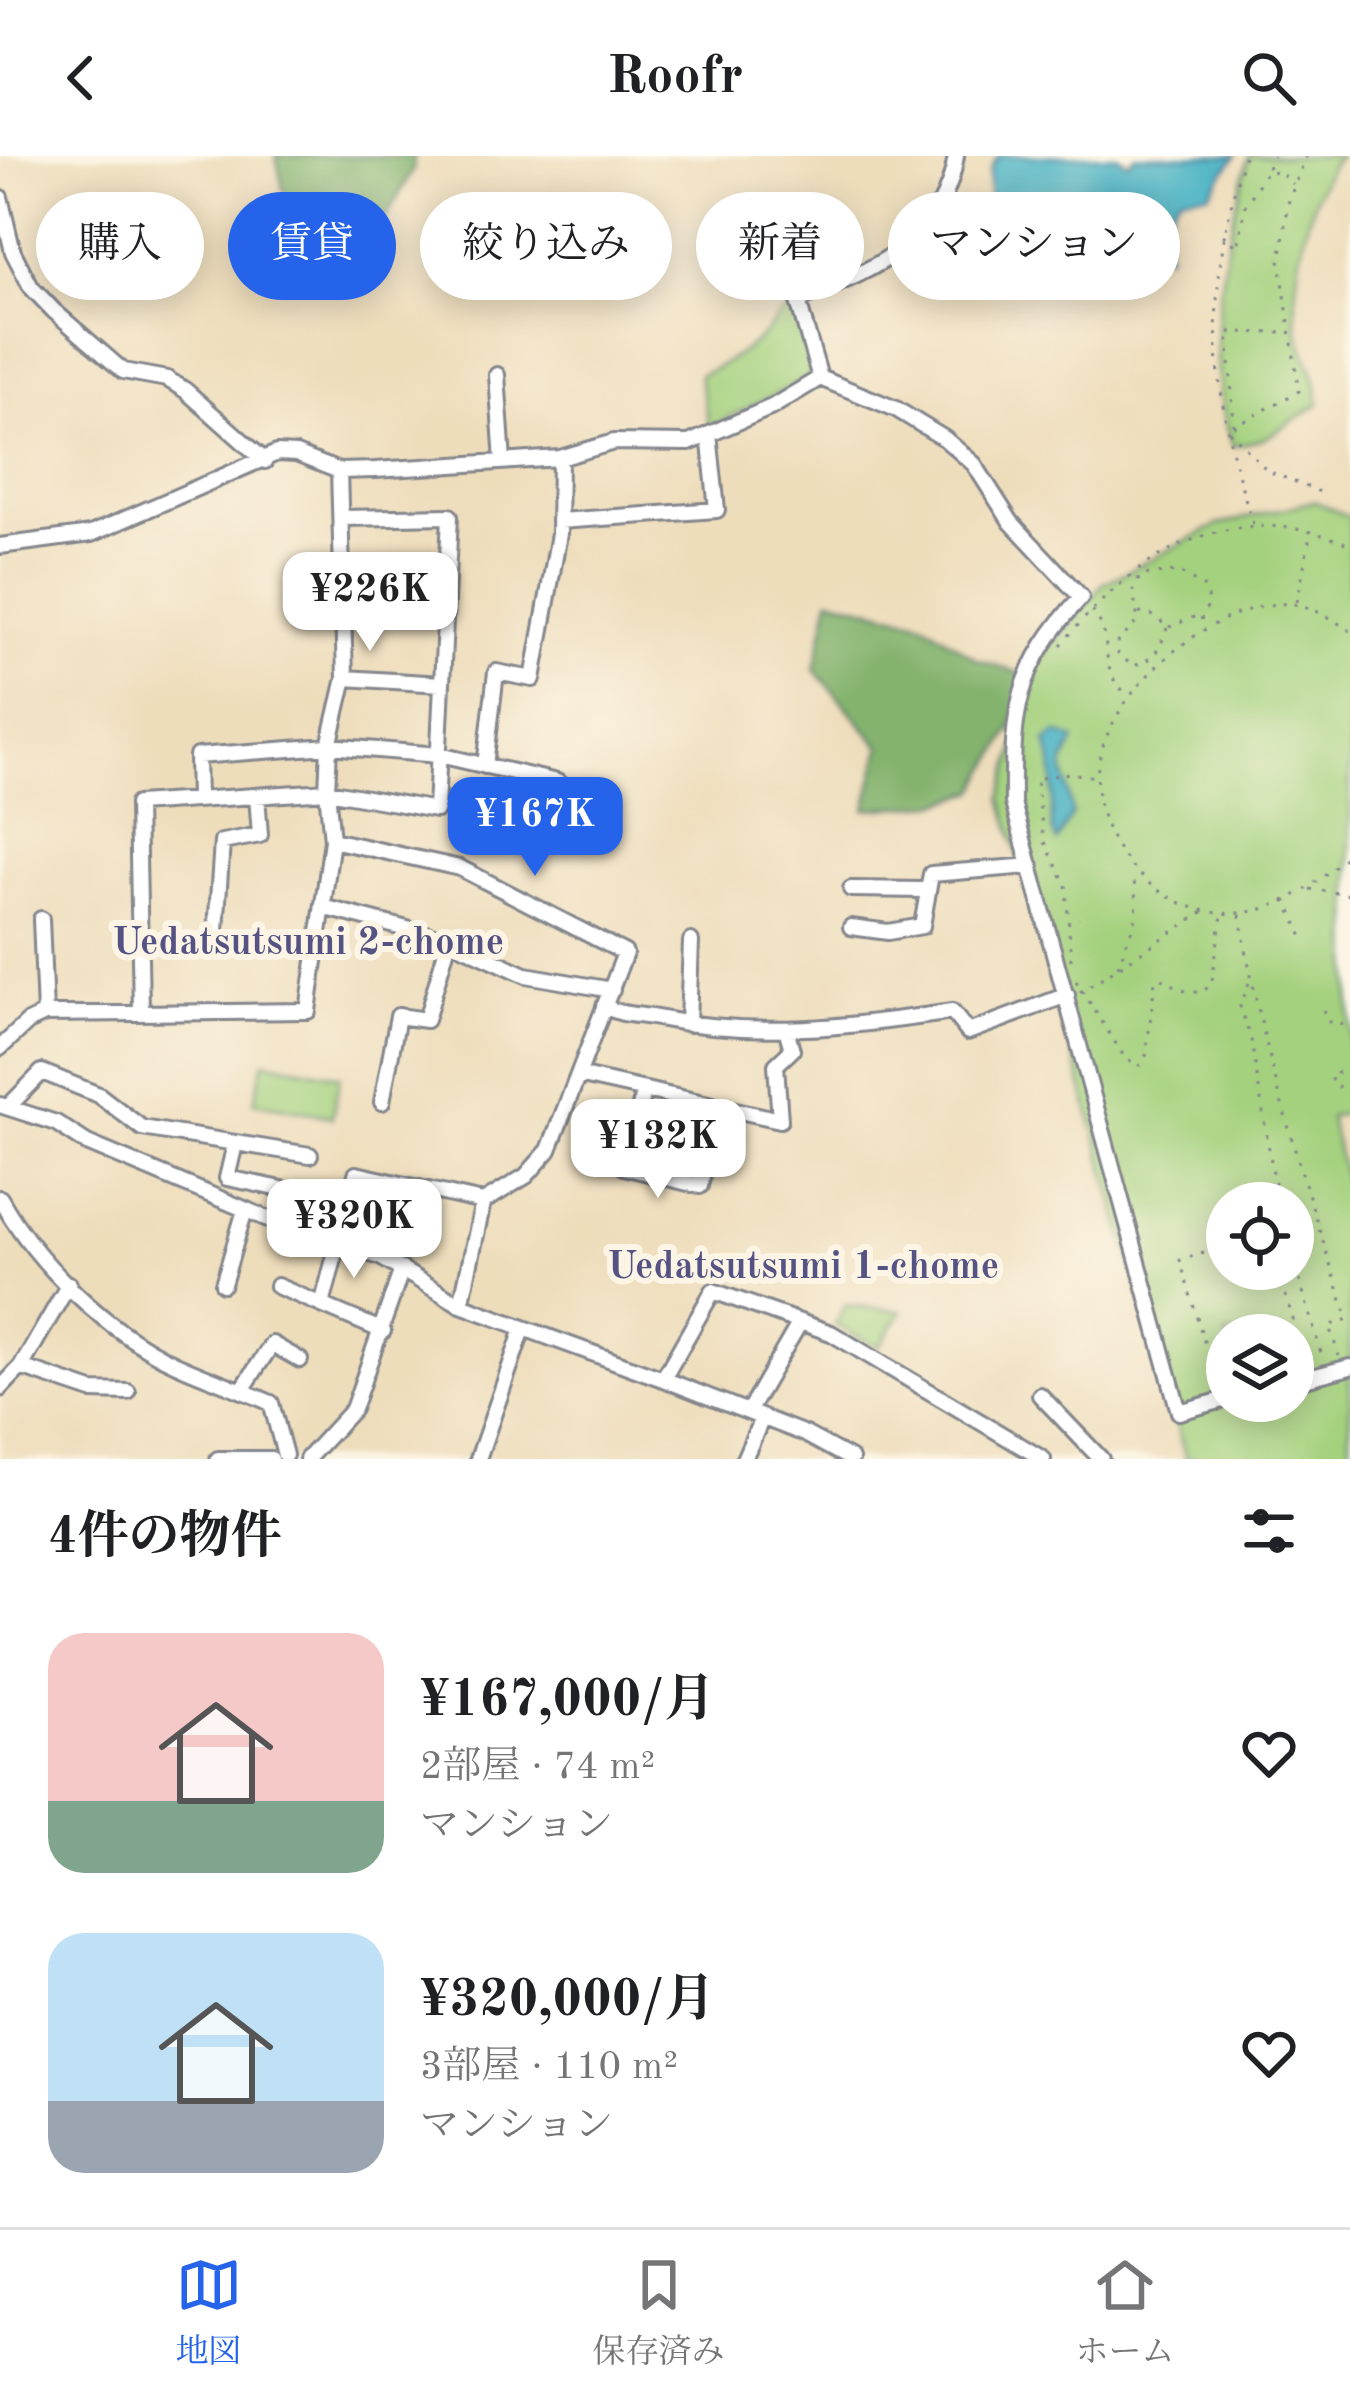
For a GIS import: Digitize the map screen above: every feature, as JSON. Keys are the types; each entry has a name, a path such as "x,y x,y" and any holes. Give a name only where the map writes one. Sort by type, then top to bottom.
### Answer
{"street":[{"path":"820,379 798,302 883,264 914,242 943,202 956,156"},
{"path":"0,197 13,252 31,286 54,311 123,371 167,379 185,390 265,461"},
{"path":"497,375 503,462"},
{"path":"0,546 91,534 277,453 296,454 339,471 560,458 614,442 689,443 820,379 896,409 945,439 974,464 1011,522 1081,597 1045,637 1027,668 1020,697 1013,803 1074,994 1179,1412 1206,1405"},
{"path":"559,521 717,510 709,434"},
{"path":"485,766 496,672 532,679 559,521 560,458"},
{"path":"0,1048 28,1022 45,1014 308,1011 332,840 326,791 329,746 345,678 339,471"},
{"path":"142,1010 137,804 326,791 436,809 450,516 341,518"},
{"path":"345,604 446,603"},
{"path":"345,678 442,684"},
{"path":"198,800 196,755 329,746 439,755 557,782 605,815"},
{"path":"216,930 222,842 260,835 257,796"},
{"path":"322,1305 356,1174 483,1202 526,1176 549,1150 625,953 460,868 332,840"},
{"path":"851,927 888,932 922,926 924,890 931,874 1031,866"},
{"path":"851,889 924,890"},
{"path":"322,908 449,940 526,975 612,990"},
{"path":"41,919 45,1014"},
{"path":"382,1102 398,1016 426,1020 449,940"},
{"path":"688,1024 691,940"},
{"path":"604,1006 627,1015 688,1024 787,1032 952,1012 968,1032 1074,994"},
{"path":"578,1076 780,1120 776,1064 793,1050 787,1032"},
{"path":"310,1155 142,1128 100,1095 42,1072 4,1106 56,1124 220,1200 402,1269 461,1305 755,1415 851,1459"},
{"path":"644,1090 624,1167 700,1186 717,1106"},
{"path":"220,1200 235,1144"},
{"path":"227,1178 347,1202"},
{"path":"0,1198 69,1284 171,1362 272,1403 278,1457 218,1459"},
{"path":"461,1305 483,1202"},
{"path":"223,1284 245,1210"},
{"path":"308,1459 353,1409 402,1269"},
{"path":"0,1389 21,1366 69,1284"},
{"path":"277,1286 383,1331"},
{"path":"663,1379 713,1291 832,1334 1043,1459"},
{"path":"744,1459 755,1415 800,1322"},
{"path":"478,1459 524,1329"},
{"path":"242,1390 272,1344 300,1360"},
{"path":"21,1366 92,1391 128,1393"},
{"path":"1040,1395 1101,1459"}],"path":[{"path":"1244,156 1221,234 1215,345 1217,395 1231,428 1254,526"},
{"path":"1221,234 1238,247 1246,205 1273,156"},
{"path":"1231,428 1299,391 1280,261 1294,186 1306,156"},
{"path":"1268,170 1281,173 1294,186"},
{"path":"1289,332 1228,332 1231,428 1268,471 1320,492"},
{"path":"1055,653 1090,610 1159,552 1254,526 1284,524 1350,545"},
{"path":"1297,604 1310,536"},
{"path":"1118,648 1138,613 1134,583 1142,575 1179,572 1205,588 1209,606 1167,628"},
{"path":"1118,968 1137,915 1133,874 1106,826 1097,777 1110,730 1130,696 1204,629 1251,606 1297,604 1350,631"},
{"path":"1090,610 1103,625 1108,675 1130,696"},
{"path":"1138,613 1156,616 1167,628"},
{"path":"1201,614 1204,629"},
{"path":"1118,648 1133,666 1145,662 1162,644 1167,628"},
{"path":"1104,649 1118,648"},
{"path":"1097,777 1035,776 1043,840 1066,885 1074,994 1132,1066 1143,1065 1155,981 1161,978 1187,992 1204,992 1212,980 1223,913"},
{"path":"1133,874 1203,912 1239,913 1309,889 1350,853"},
{"path":"1309,889 1350,895"},
{"path":"1286,900 1305,941"},
{"path":"1074,994 1203,912"},
{"path":"1239,913 1250,981 1304,1183 1348,1319 1329,1326 1340,1370"},
{"path":"1250,981 1240,1006 1251,1040 1274,1182"},
{"path":"1323,1010 1329,1022 1350,1026"},
{"path":"1350,1068 1330,1076 1334,1087 1350,1087"},
{"path":"1206,1252 1180,1260 1206,1348"},
{"path":"1305,1290 1340,1370"}],"green space":[{"path":"276,156 414,156 413,170 396,200 396,192 283,189"},
{"path":"1249,156 1339,156 1318,192 1298,267 1296,315 1319,404 1264,439 1233,446 1218,375 1219,300"},
{"path":"793,309 812,370 806,379 709,427 699,375 744,351"},
{"path":"1314,501 1350,517 1350,1112 1329,1117 1350,1200 1350,1459 1186,1459 1002,798 1040,659 1103,584 1218,525"},
{"path":"830,598 923,622 976,659 1028,676 1012,728 976,791 936,804 866,809 881,747 815,670"},
{"path":"264,1061 340,1076 332,1117 254,1102"},
{"path":"845,1305 902,1311 879,1347 835,1325"}],"water":[{"path":"999,156 1119,156 1127,163 1135,156 1236,156 1209,193 1180,196 1180,192 989,192 992,165"},
{"path":"1057,733 1075,740 1063,765 1072,814 1057,841 1052,823 1053,771 1046,742"}],"district":[{"name":"Uedatsutsumi 2-chome","path":"308,940"},
{"name":"Uedatsutsumi 1-chome","path":"803,1264"}]}
